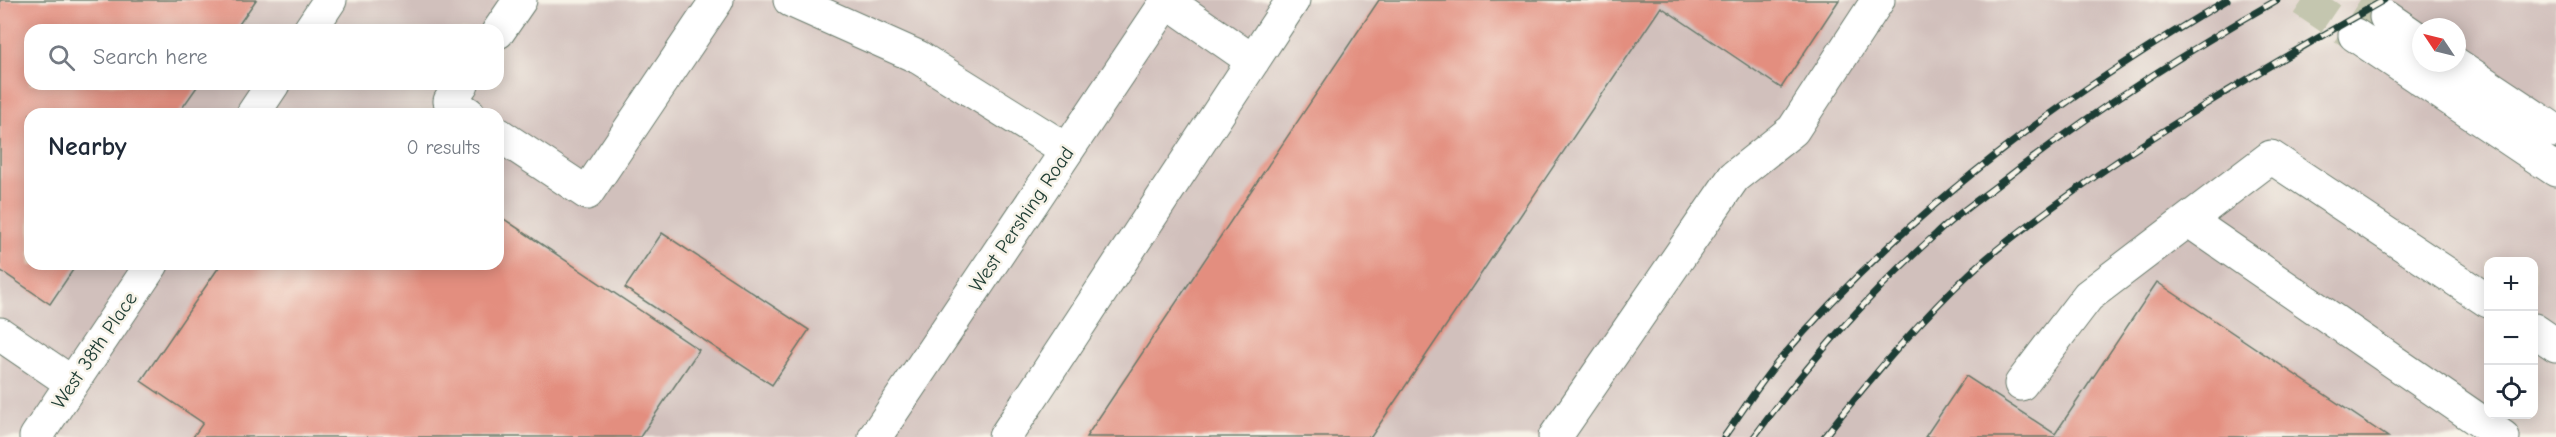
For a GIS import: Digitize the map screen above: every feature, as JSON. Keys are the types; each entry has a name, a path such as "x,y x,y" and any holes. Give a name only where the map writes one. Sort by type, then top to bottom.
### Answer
{"main road":[{"path":"314,24 330,0"},
{"path":"504,24 520,0"},
{"path":"504,138 587,193 717,0"},
{"path":"790,0 918,57 1067,150"},
{"path":"1005,437 1293,0"},
{"path":"1555,437 1734,177 1793,130 1878,0"},
{"path":"1167,1 1253,61"},
{"name":"West Pershing Road","path":"875,437 1167,1"},
{"path":"2386,17 2412,34"},
{"path":"2355,35 2556,170"},
{"path":"2466,71 2556,131"},
{"path":"257,108 269,90"},
{"path":"458,90 450,101 460,108"},
{"path":"2021,384 2088,296 2271,157 2484,298"},
{"path":"2187,220 2503,437"},
{"name":"West 38th Place","path":"36,437 148,270"},
{"path":"2538,333 2556,345"},
{"path":"0,334 72,383"}],"shaded area":[{"path":"0,0 2556,0 2556,437 0,437"}],"building":[{"path":"0,0 256,0 239,24 24,24 24,90 195,90 182,108 24,108 24,270 73,270 50,304 0,270"},
{"path":"1379,0 1839,0 1781,88 1661,7 1371,437 1086,437"},
{"path":"504,219 699,350 640,437 193,437 203,423 141,381 217,270 504,270"},
{"path":"662,233 809,330 772,385 625,288"},
{"path":"2157,282 2388,437 1925,437 1966,376 2055,434"}],"tunnel":[{"path":"2303,0 2355,35"},
{"path":"2360,0 2386,17"}],"railway":[{"path":"1724,437 1777,363 1825,309 1930,209 2044,118 2165,37 2227,0"},
{"path":"1754,437 1840,331 1886,281 1952,220 2103,108 2206,41 2277,0"},
{"path":"1824,437 1930,313 1969,274 2019,232 2109,167 2186,116 2384,0"}]}
